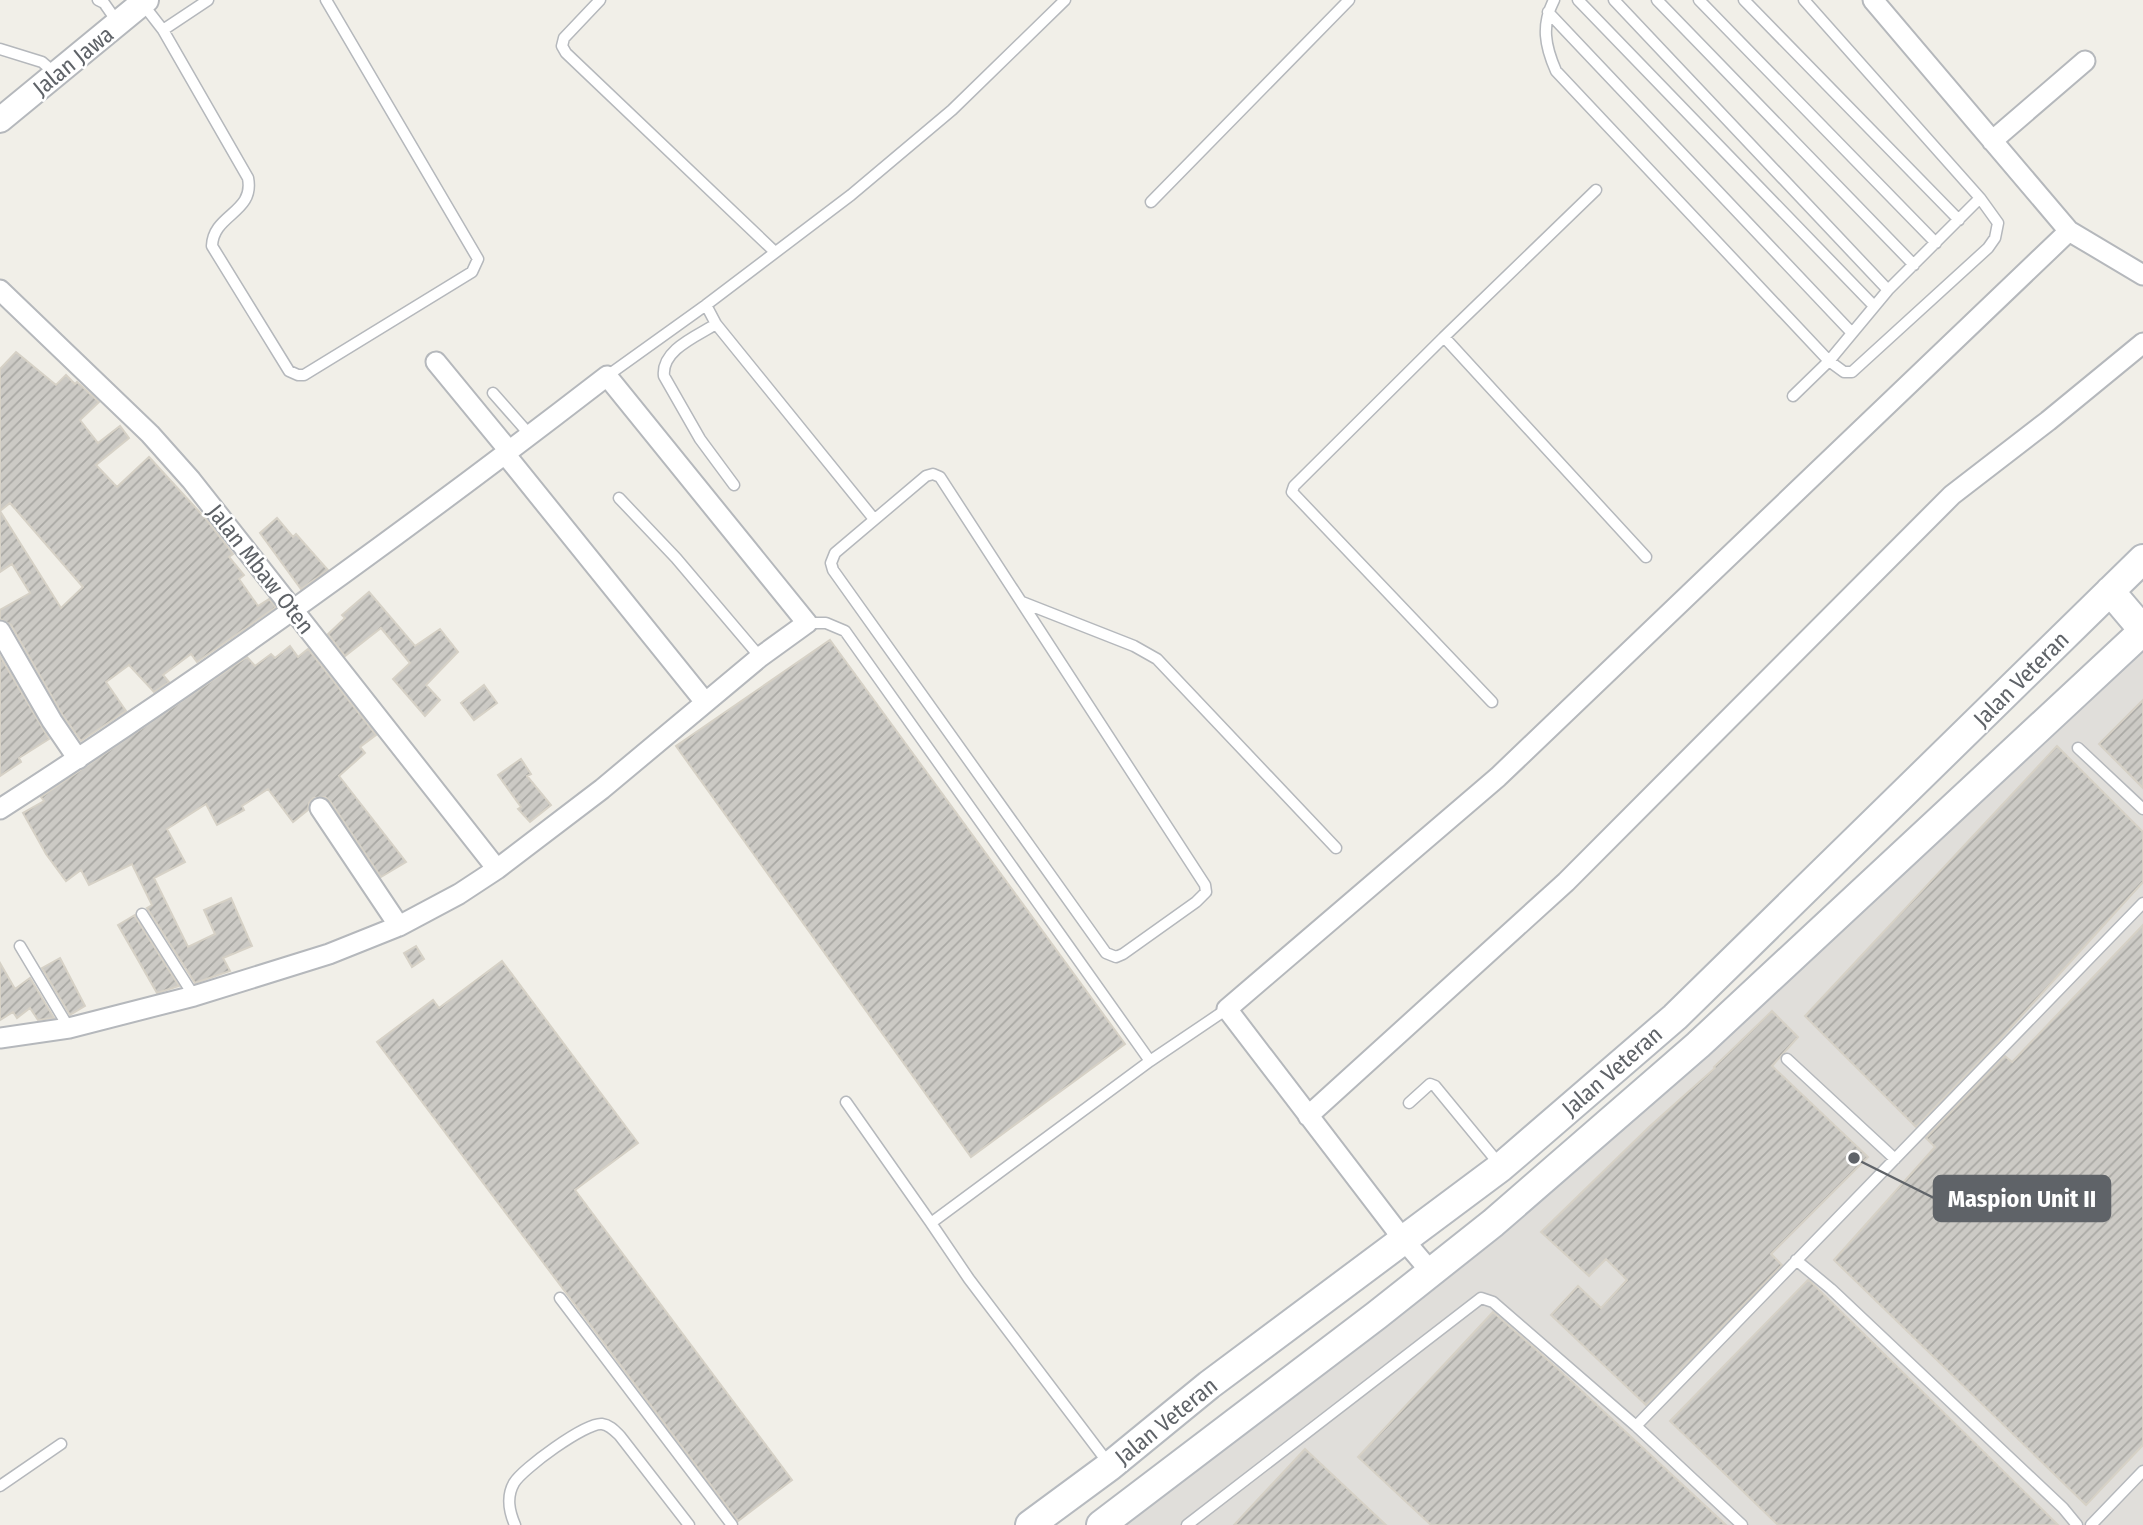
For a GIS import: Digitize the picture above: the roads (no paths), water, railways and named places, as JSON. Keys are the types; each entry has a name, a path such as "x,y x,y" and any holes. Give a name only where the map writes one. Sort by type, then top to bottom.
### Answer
{"main road":[{"name":"Jalan Veteran","path":"1030,1525 1110,1466 1209,1385 1501,1167 1675,1017 2143,559"},
{"path":"2110,590 2143,630"},
{"name":"Jalan Veteran","path":"1101,1525 1503,1214 1698,1045 2143,630"}],"street":[{"path":"1874,0 2069,231 2143,275"},
{"name":"Jalan Jawa","path":"0,120 142,1"},
{"path":"1992,141 2085,61"},
{"path":"1431,1272 1227,1009 1499,777 2069,231"},
{"name":"Jalan Mbaw Oten","path":"0,290 149,434 183,471 497,869"},
{"path":"1308,1116 1566,882 1952,495 2143,343"},
{"path":"436,362 699,693"},
{"path":"0,809 78,759 293,611 508,453 607,376 800,616 760,657 699,693 602,789 497,869 399,926 329,954 0,1038"},
{"path":"0,631 52,721 78,759"},
{"path":"320,808 399,926"}],"lane":[{"path":"98,0 104,3 119,23"},
{"path":"163,30 208,0"},
{"path":"142,1 163,30 248,178 250,192 245,202 218,228 212,246 289,371 304,375 472,272 478,259 326,0"},
{"path":"600,0 564,38 562,46 566,53 775,252"},
{"path":"607,376 706,305 850,195 952,110 1065,0"},
{"path":"1151,202 1349,0"},
{"path":"1554,0 1545,23 1546,45 1556,71 1829,360 1844,372 1852,372 1978,260 1995,238 1998,223 1980,198 1804,0"},
{"path":"1578,0 1874,306"},
{"path":"1614,0 1888,290"},
{"path":"1657,0 1914,265"},
{"path":"1699,0 1936,243"},
{"path":"1744,0 1959,220"},
{"path":"1548,12 1852,333"},
{"path":"0,49 42,62 56,75"},
{"path":"1492,702 1292,492 1294,486 1596,190"},
{"path":"1793,396 1829,360 1888,290 1980,198"},
{"path":"706,305 716,324 874,519"},
{"path":"716,324 667,356 663,366 664,376 700,439 734,485"},
{"path":"1444,337 1646,557"},
{"path":"493,393 530,435"},
{"path":"933,474 940,477 1022,602 1205,885 1206,892 1196,902 1116,957 1106,953 833,570 831,562 835,553 874,519 933,474"},
{"path":"619,498 676,558 760,657"},
{"path":"1022,602 1134,646 1157,659 1336,848"},
{"path":"800,616 845,631 1150,1061"},
{"path":"2078,748 2143,809"},
{"path":"1636,1426 2143,903"},
{"path":"142,914 191,991"},
{"path":"20,946 66,1022"},
{"path":"931,1223 1150,1061 1227,1009"},
{"path":"1787,1059 1895,1159"},
{"path":"1409,1103 1430,1084 1435,1086 1501,1167"},
{"path":"846,1102 969,1279 1110,1466"},
{"path":"1796,1260 1831,1289 2063,1508 2077,1525"},
{"path":"560,1298 732,1525"},
{"path":"1191,1524 1481,1298 1493,1301 1636,1426 1742,1525"},
{"path":"515,1525 509,1513 509,1500 514,1483 523,1472 583,1429 601,1424 610,1427 620,1436 689,1525"},
{"path":"0,1486 61,1444"},
{"path":"2091,1525 2143,1471"}],"place":[{"name":"Maspion Unit II","path":"1854,1158"}]}
